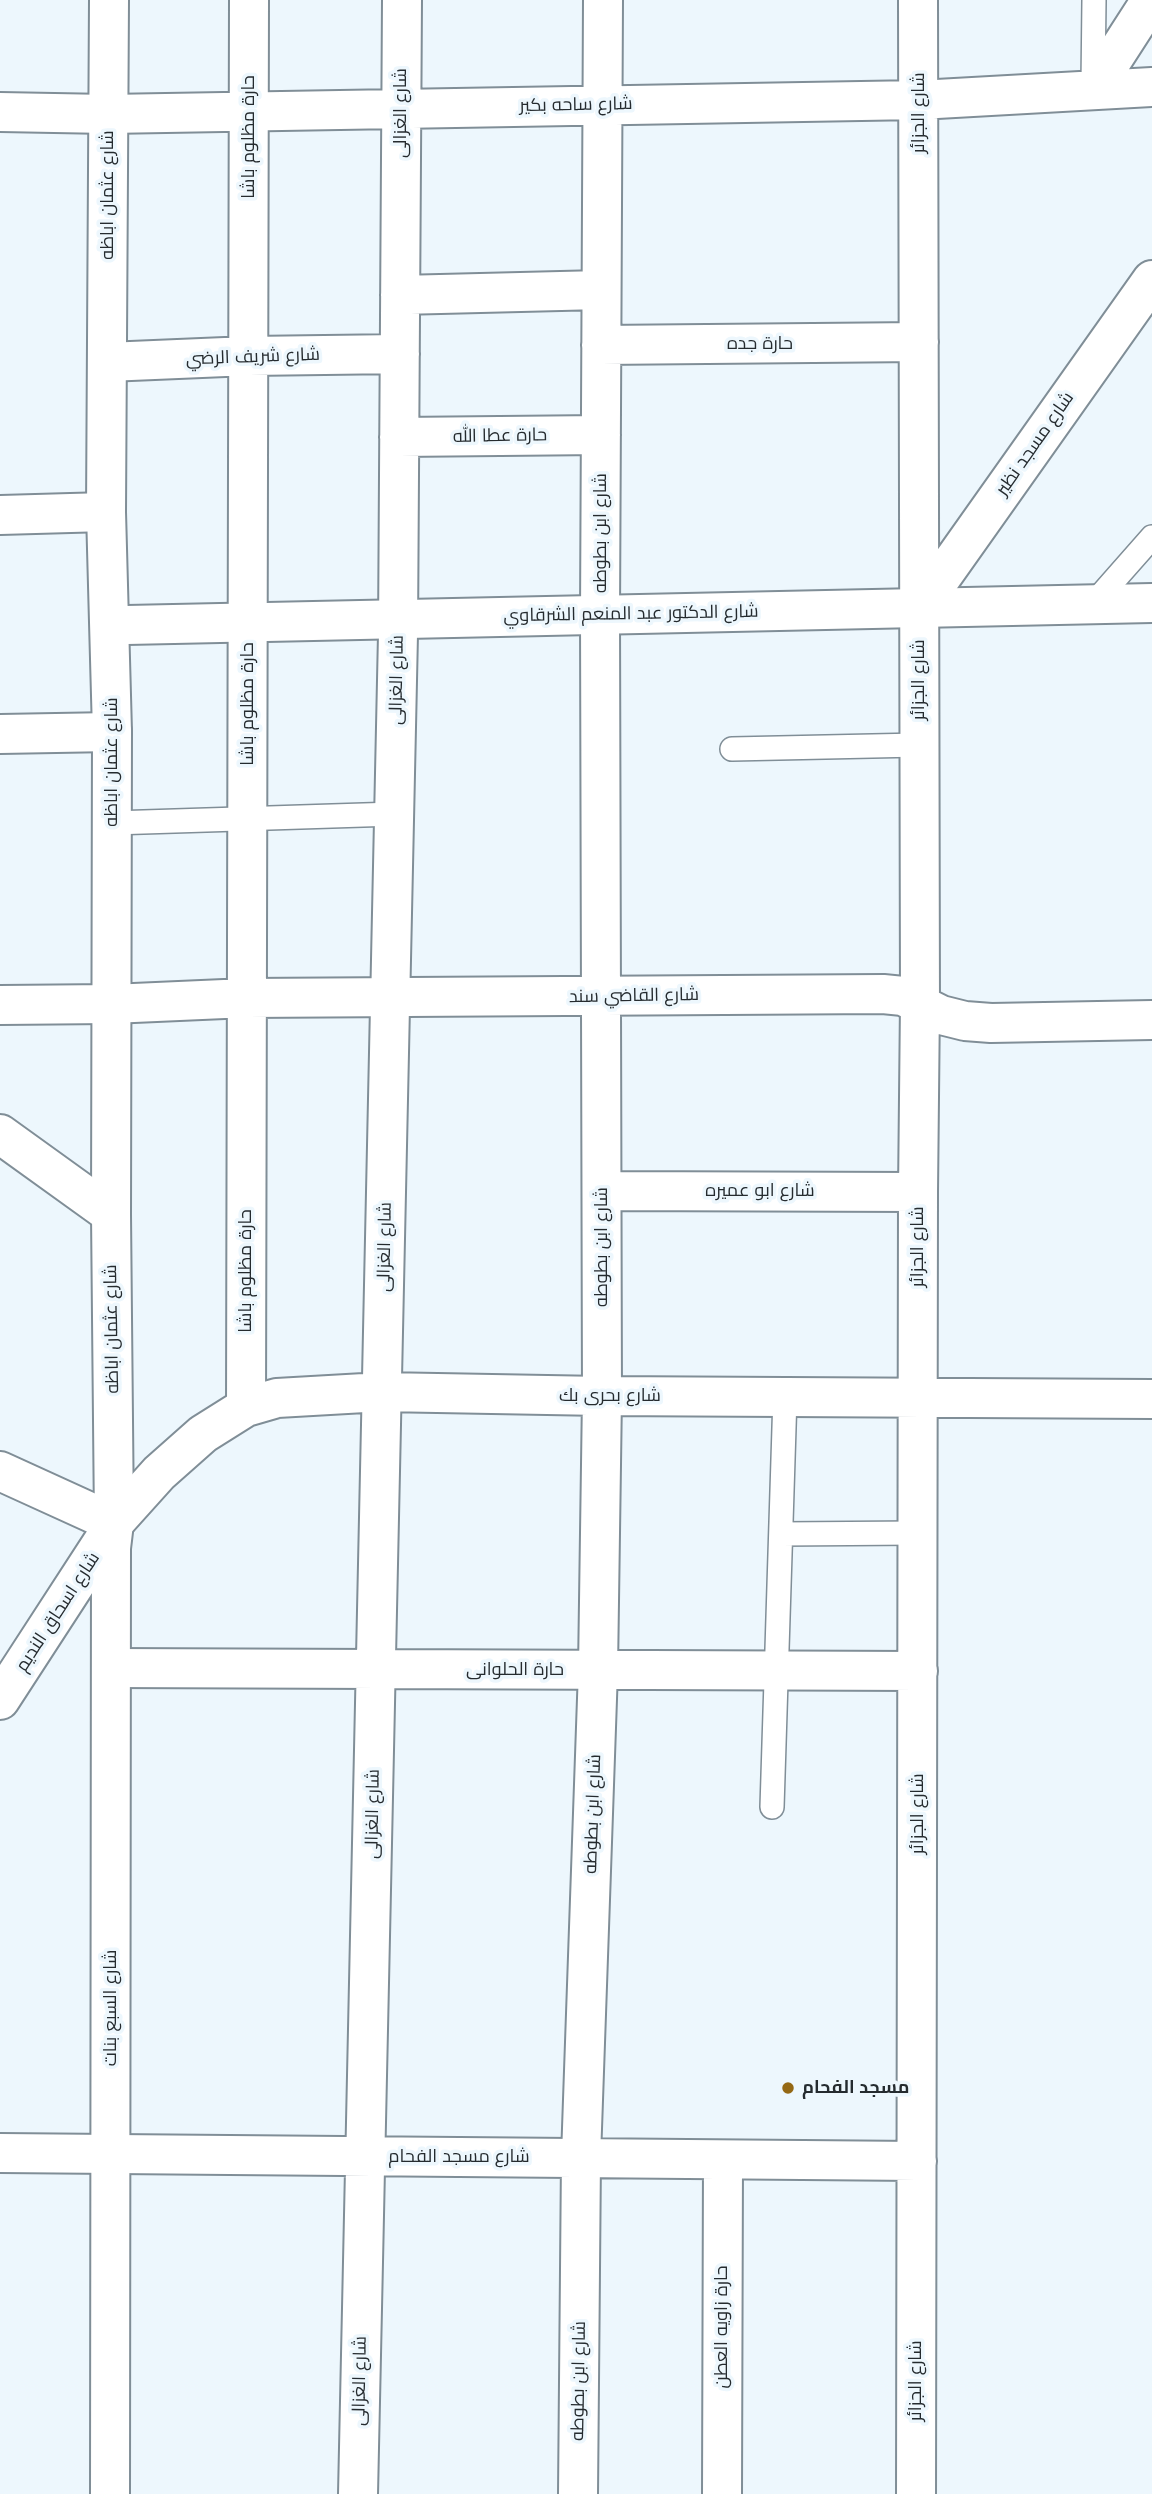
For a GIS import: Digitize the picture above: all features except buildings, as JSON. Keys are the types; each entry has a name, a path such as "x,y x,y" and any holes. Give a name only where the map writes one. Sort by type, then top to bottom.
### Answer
{"street":[{"name":"شارع عثمان اباظه","path":"109,0 106,512 113,822 111,1214 114,1523"},
{"name":"حارة مظلوم باشا","path":"246,1407 249,0"},
{"name":"شارع الغزالى","path":"358,2494 395,814 402,0"},
{"name":"شارع ابن بطوطه","path":"578,2494 581,2157 598,1670 602,1396 600,615 603,0"},
{"name":"شارع الجزائر","path":"916,2494 920,1002 918,0"},
{"path":"1093,90 1151,0"},
{"name":"شارع ساحه بكير","path":"0,112 108,114 919,100 1152,87"},
{"name":"شارع مسجد نظير","path":"919,609 1152,280"},
{"path":"400,295 601,290"},
{"name":"حارة جده","path":"601,345 919,342"},
{"name":"شارع شريف الرضي","path":"107,362 249,356 400,354"},
{"name":"حارة عطا الله","path":"399,437 601,435"},
{"path":"0,515 106,512"},
{"name":"شارع الدكتور عبد المنعم الشرقاوي","path":"110,624 1152,603"},
{"path":"0,734 112,732"},
{"name":"شارع القاضي سند","path":"0,1005 111,1004 247,998 883,993 903,996 941,1014 965,1021 991,1023 1152,1020"},
{"path":"0,1134 111,1214"},
{"name":"شارع ابو عميره","path":"603,1191 918,1192"},
{"name":"شارع بحرى بك","path":"114,1523 159,1473 202,1434 246,1407 277,1398 382,1392 1152,1399"},
{"path":"0,1471 114,1523"},
{"name":"شارع السبع بنات","path":"110,2494 111,1548 114,1523"},
{"name":"شارع اسحاق النديم","path":"0,1700 114,1523"},
{"name":"حارة الحلوانى","path":"111,1668 918,1671"},
{"name":"شارع مسجد الفحام","path":"0,2153 917,2161"},
{"name":"حارة زاويه العطن","path":"722,2494 723,2160"}],"lane":[{"path":"1093,90 1094,0"},
{"path":"1093,604 1152,537"},
{"path":"732,749 919,745"},
{"path":"113,822 395,814"},
{"path":"772,1807 785,1396"},
{"path":"780,1534 918,1533"}],"place":[{"name":"مسجد الفحام","path":"788,2088"}]}
